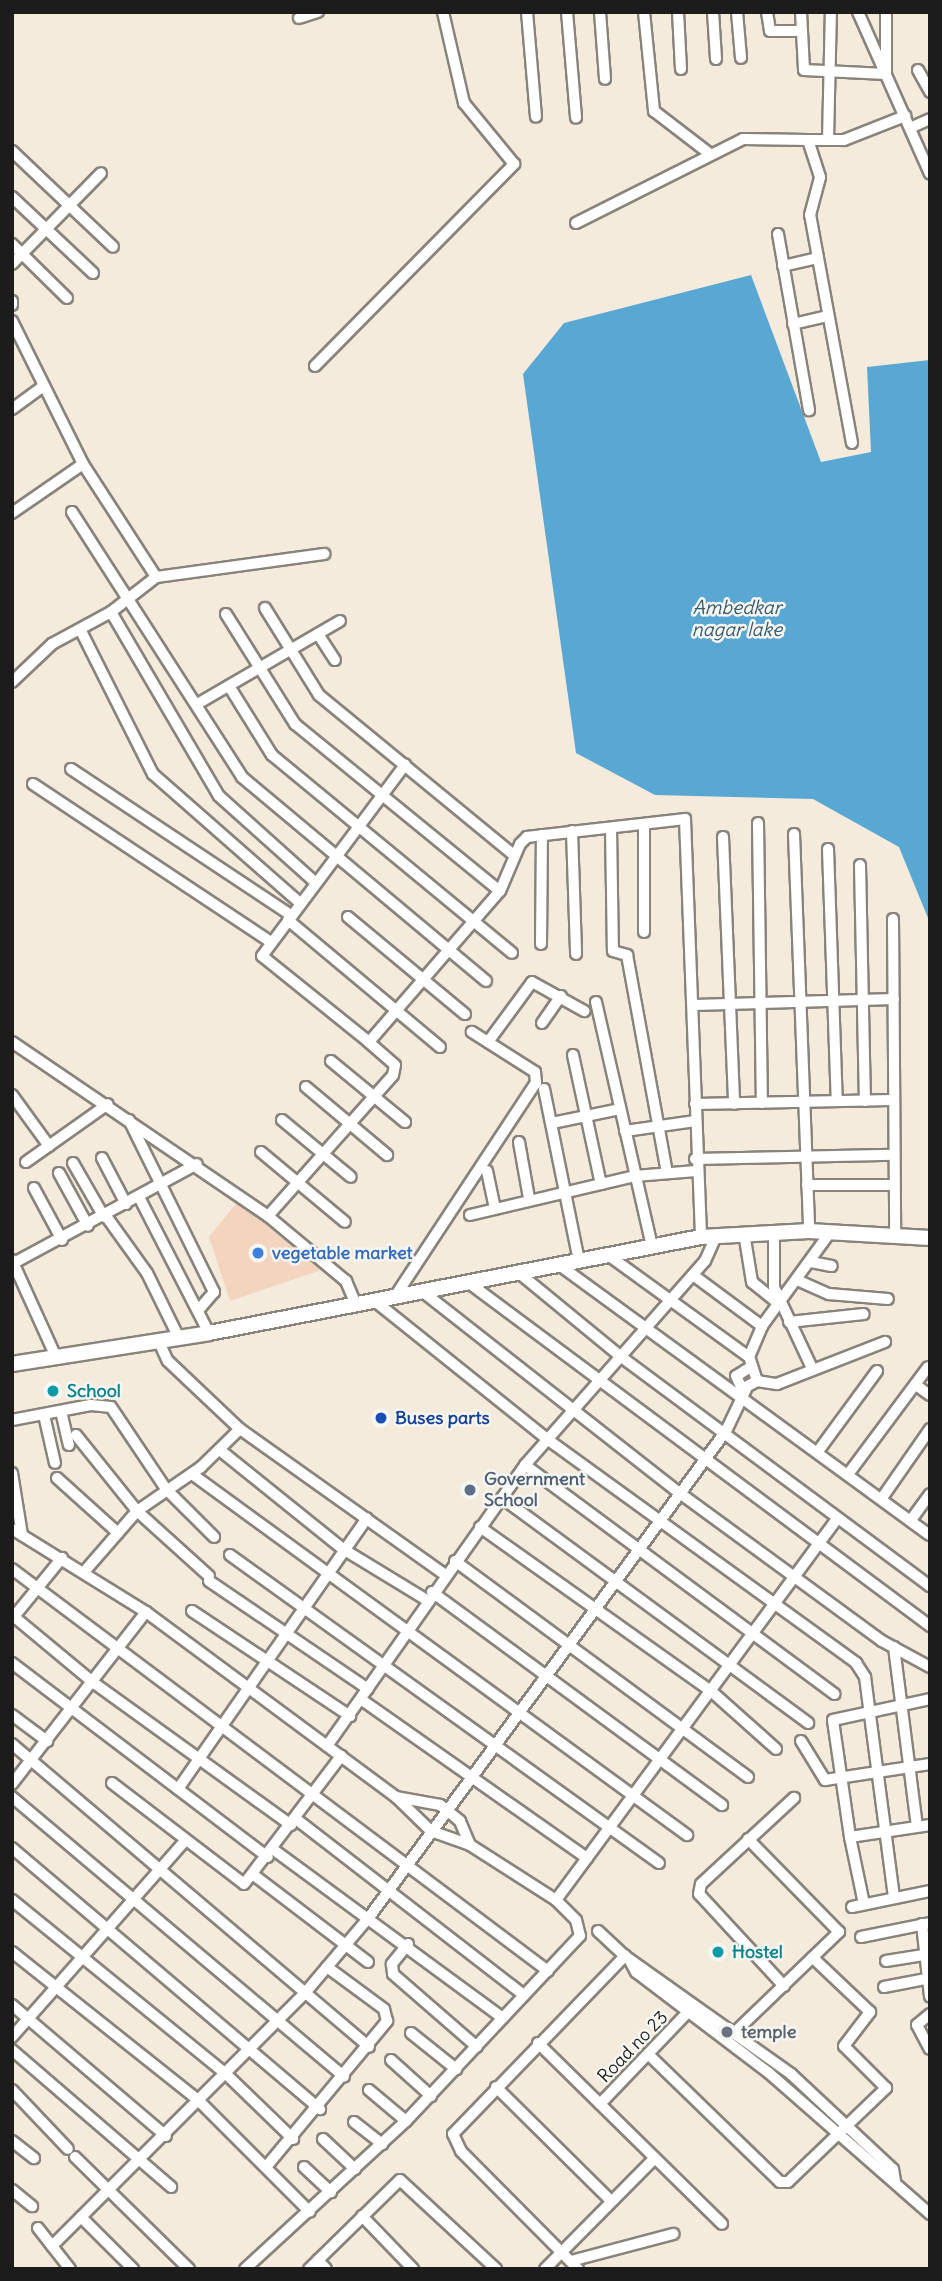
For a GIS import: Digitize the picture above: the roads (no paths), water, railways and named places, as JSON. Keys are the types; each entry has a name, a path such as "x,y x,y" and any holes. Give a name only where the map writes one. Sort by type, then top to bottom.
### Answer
{"street":[{"path":"299,18 318,12"},
{"path":"315,366 514,163 464,103 443,12"},
{"path":"527,12 536,117"},
{"path":"567,12 576,118"},
{"path":"600,12 605,79"},
{"path":"644,12 654,111 710,154"},
{"path":"678,12 681,69"},
{"path":"713,12 716,59"},
{"path":"737,12 741,58"},
{"path":"767,12 770,31 801,31"},
{"path":"801,12 804,70 886,74"},
{"path":"828,140 834,72 831,12"},
{"path":"858,12 930,174"},
{"path":"886,12 886,74"},
{"path":"918,70 930,92"},
{"path":"576,223 743,139 828,140 905,116"},
{"path":"910,128 930,119"},
{"path":"808,140 820,177 810,215 852,443"},
{"path":"12,151 113,247"},
{"path":"12,264 101,173"},
{"path":"12,197 93,273"},
{"path":"778,234 809,410"},
{"path":"12,244 67,298"},
{"path":"783,266 818,258"},
{"path":"793,324 828,316"},
{"path":"12,321 42,387 83,464 156,577"},
{"path":"12,409 42,387"},
{"path":"12,513 83,464"},
{"path":"72,512 128,601 199,703 242,777 332,857 486,981"},
{"path":"12,682 52,644 81,631 111,612 156,577 324,554"},
{"path":"265,608 289,651 319,695 514,855"},
{"path":"111,612 219,796 315,882"},
{"path":"226,614 295,724 500,891"},
{"path":"199,703 340,621"},
{"path":"81,631 153,774 300,903"},
{"path":"318,634 335,660"},
{"path":"229,686 272,755 512,953"},
{"path":"268,1216 321,1152 396,1070 369,1042 262,956 332,857 405,765"},
{"path":"71,769 289,917 440,1047"},
{"path":"33,784 271,942"},
{"path":"327,1745 362,1700 444,1574 525,1465 570,1409 693,1275 709,1237 695,1159 695,1005 685,819 643,826 527,837 514,855 500,891 369,1042"},
{"path":"758,823 762,1103"},
{"path":"643,826 643,932"},
{"path":"611,828 612,951 627,956 667,1172"},
{"path":"572,831 576,954"},
{"path":"794,834 809,1231"},
{"path":"541,944 542,835"},
{"path":"723,837 734,1104"},
{"path":"828,849 831,1001 837,1101"},
{"path":"860,866 865,1000 865,1101"},
{"path":"348,917 465,1014"},
{"path":"893,919 891,1100 895,1235"},
{"path":"488,1042 532,982 584,1011"},
{"path":"542,1023 561,996"},
{"path":"695,1005 894,999"},
{"path":"596,1002 652,1246"},
{"path":"394,1298 536,1083 535,1072 472,1032"},
{"path":"14,1046 108,1104 268,1216 346,1281 356,1305"},
{"path":"573,1055 601,1184"},
{"path":"331,1061 405,1122"},
{"path":"306,1087 387,1155"},
{"path":"544,1088 579,1261"},
{"path":"12,1095 49,1146"},
{"path":"695,1104 891,1100"},
{"path":"26,1162 108,1104"},
{"path":"552,1123 620,1109"},
{"path":"127,1117 163,1183 214,1292 199,1309"},
{"path":"282,1120 351,1177"},
{"path":"625,1131 695,1121"},
{"path":"519,1142 529,1198"},
{"path":"261,1152 345,1222"},
{"path":"695,1159 894,1155"},
{"path":"102,1158 126,1204"},
{"path":"72,1163 105,1217 146,1273 179,1338"},
{"path":"55,1355 13,1263 105,1217 197,1164"},
{"path":"487,1171 495,1208"},
{"path":"470,1215 529,1198 635,1176 696,1171"},
{"path":"59,1173 88,1226"},
{"path":"807,1185 894,1185"},
{"path":"34,1188 62,1240"},
{"path":"139,1197 209,1333"},
{"path":"744,1394 736,1376 749,1362 762,1326 780,1305 831,1231"},
{"path":"12,1364 55,1355 209,1333 709,1237 744,1233 831,1231 930,1238"},
{"path":"774,1232 771,1274 780,1305 812,1368"},
{"path":"744,1233 752,1282 780,1305"},
{"path":"608,1255 749,1362 757,1381"},
{"path":"811,1262 832,1266"},
{"path":"562,1266 643,1330 744,1394 930,1535"},
{"path":"519,1273 620,1356 726,1431 837,1519 930,1586"},
{"path":"693,1275 762,1326"},
{"path":"797,1280 829,1294 888,1299"},
{"path":"469,1283 596,1382 817,1547 930,1626"},
{"path":"422,1292 681,1494 894,1647 930,1667"},
{"path":"376,1302 547,1439 659,1523 856,1663 865,1676 875,1773 894,1897"},
{"path":"789,1322 864,1314"},
{"path":"158,1340 168,1361 240,1429 367,1518 374,1530 444,1574"},
{"path":"757,1381 777,1384 812,1368 885,1342"},
{"path":"849,1473 928,1367"},
{"path":"819,1450 877,1371"},
{"path":"52,2246 166,2136 198,2100 305,1993 370,1916 431,1831 547,1680 726,1431 744,1394 757,1381"},
{"path":"916,1385 930,1395"},
{"path":"12,1420 61,1411 111,1407 166,1489 214,1537"},
{"path":"61,1411 69,1445"},
{"path":"44,1415 55,1463"},
{"path":"84,1572 137,1511 221,1451 240,1429"},
{"path":"882,1498 930,1429"},
{"path":"76,1435 137,1511 209,1578 369,1689"},
{"path":"221,1451 343,1549 430,1596 722,1805"},
{"path":"525,1465 639,1552 754,1632 835,1694"},
{"path":"12,1473 22,1535"},
{"path":"192,1474 324,1576 408,1630 520,1714 636,1793 687,1835"},
{"path":"57,1478 118,1533"},
{"path":"911,1520 930,1494"},
{"path":"502,1498 808,1723"},
{"path":"178,1788 222,1729 303,1605 367,1518"},
{"path":"556,1900 837,1519"},
{"path":"480,1527 710,1691 776,1749"},
{"path":"12,1529 146,1612 247,1690 396,1797 431,1831 470,1845 556,1900 580,1932 548,1971 431,2096 310,2212 245,2269"},
{"path":"230,1555 387,1661 498,1745 612,1825 659,1863"},
{"path":"62,1558 13,1617 94,1683 202,1756 389,1890 524,1995"},
{"path":"455,1561 685,1726 748,1777"},
{"path":"12,1569 117,1654 316,1792 410,1861 548,1971"},
{"path":"192,1611 350,1716"},
{"path":"12,1784 117,1654 146,1612"},
{"path":"894,1647 917,1826"},
{"path":"12,1664 72,1711 271,1854 370,1916 503,2018"},
{"path":"864,1904 850,1838 844,1779 833,1720 930,1699"},
{"path":"362,1700 587,1858"},
{"path":"12,1715 47,1741"},
{"path":"801,1741 825,1780 930,1764"},
{"path":"12,1744 369,2047"},
{"path":"112,1783 236,1883 255,1876 341,1756"},
{"path":"12,1797 344,2077"},
{"path":"396,1797 427,1799 449,1810 470,1845"},
{"path":"784,1986 699,1894 701,1884 794,1798"},
{"path":"850,1838 930,1825"},
{"path":"728,2041 737,2029 839,1932 748,1839"},
{"path":"12,2038 81,1958 136,1900 185,1841"},
{"path":"12,1848 320,2109"},
{"path":"255,1876 368,1962"},
{"path":"852,1907 930,1891"},
{"path":"12,1900 225,2073 293,2139"},
{"path":"861,1937 926,1924 924,1955 930,1997"},
{"path":"598,1931 627,1957 737,2029 848,2125 893,2169 895,2180"},
{"path":"408,1944 392,1964 393,1974 477,2048"},
{"path":"12,1952 198,2100 310,2212"},
{"path":"886,1961 924,1955"},
{"path":"627,1957 636,1972 728,2041 895,2180 930,2214"},
{"path":"627,1957 538,2043 457,2127 454,2142 574,2265 673,2234"},
{"path":"648,2054 780,2182 788,2182 886,2088 844,2046 870,2012 813,1958"},
{"path":"266,2167 320,2109 369,2047 387,2014 327,1967"},
{"path":"884,1987 926,1979"},
{"path":"12,2005 166,2136"},
{"name":"Road no 23","path":"600,2104 688,2012"},
{"path":"930,2014 917,2025 930,2049"},
{"path":"411,2033 456,2069"},
{"path":"538,2043 722,2224"},
{"path":"12,2050 171,2187"},
{"path":"391,2060 431,2096"},
{"path":"496,2087 611,2201"},
{"path":"12,2090 62,2135 71,2153 189,2269"},
{"path":"369,2090 406,2121"},
{"path":"354,2122 382,2144"},
{"path":"323,2139 355,2169"},
{"path":"12,2141 34,2158"},
{"path":"545,2269 655,2158"},
{"path":"304,2167 331,2192"},
{"path":"309,2269 393,2184 406,2181 496,2269"},
{"path":"12,2190 32,2206"},
{"path":"362,2216 413,2269"},
{"path":"81,2217 133,2269"},
{"path":"38,2228 70,2269"},
{"path":"318,2260 326,2269"}],"water":[{"name":"Ambedkar nagar lake","path":"751,275 821,462 871,452 867,367 930,360 930,923 899,847 813,799 655,795 576,753 523,374 564,323"}],"place":[{"name":"vegetable market","path":"258,1253"},
{"name":"School","path":"53,1391"},
{"name":"Buses parts","path":"381,1418"},
{"name":"Government School","path":"470,1490"},
{"name":"Hostel","path":"718,1952"},
{"name":"temple","path":"727,2032"}]}
